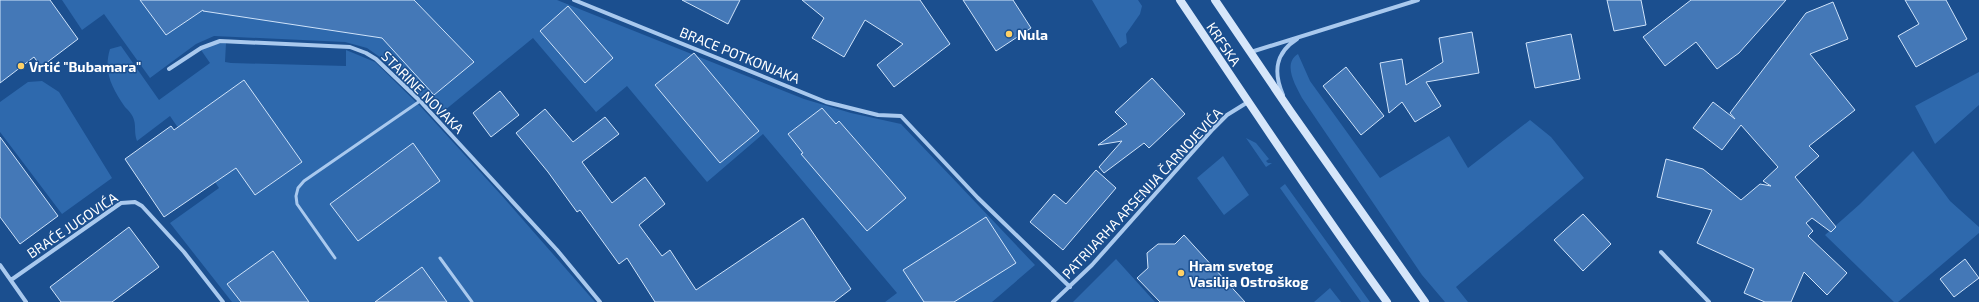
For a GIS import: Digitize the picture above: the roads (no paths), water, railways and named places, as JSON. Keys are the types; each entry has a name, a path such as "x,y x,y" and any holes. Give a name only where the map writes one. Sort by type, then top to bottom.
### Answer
{"main road":[{"name":"KRFSKA","path":"1180,0 1248,102 1386,302"},
{"name":"KRFSKA","path":"1215,0 1291,112 1425,302"}],"street":[{"name":"BRACE POTKONJAKA","path":"574,0 826,102 878,115 901,116 978,198 1070,287"},
{"path":"1250,52 1418,0"},
{"path":"1291,112 1281,90 1278,77 1278,57 1290,43 1302,36"},
{"name":"STARINE NOVAKA","path":"169,69 201,48 220,41 350,47 366,52 376,59 420,101 552,245 600,302"},
{"name":"PATRIJARHA ARSENIJA ČARNOJEVIĆA","path":"1053,302 1092,265 1213,129 1227,115 1248,102"},
{"name":"BRAĆE JUGOVIĆA","path":"11,280 121,203 131,201 142,206 184,252 223,302"},
{"path":"1661,252 1709,302"},
{"path":"0,265 26,302"}],"lane":[{"path":"335,258 297,204 296,196 298,188 304,181 326,165 420,101"},
{"path":"440,258 472,302"}],"place":[{"name":"Nula","path":"1009,34"},
{"name":"Vrtić \"Bubamara\"","path":"21,66"},
{"name":"Hram svetog Vasilija Ostroškog","path":"1181,273"}]}
